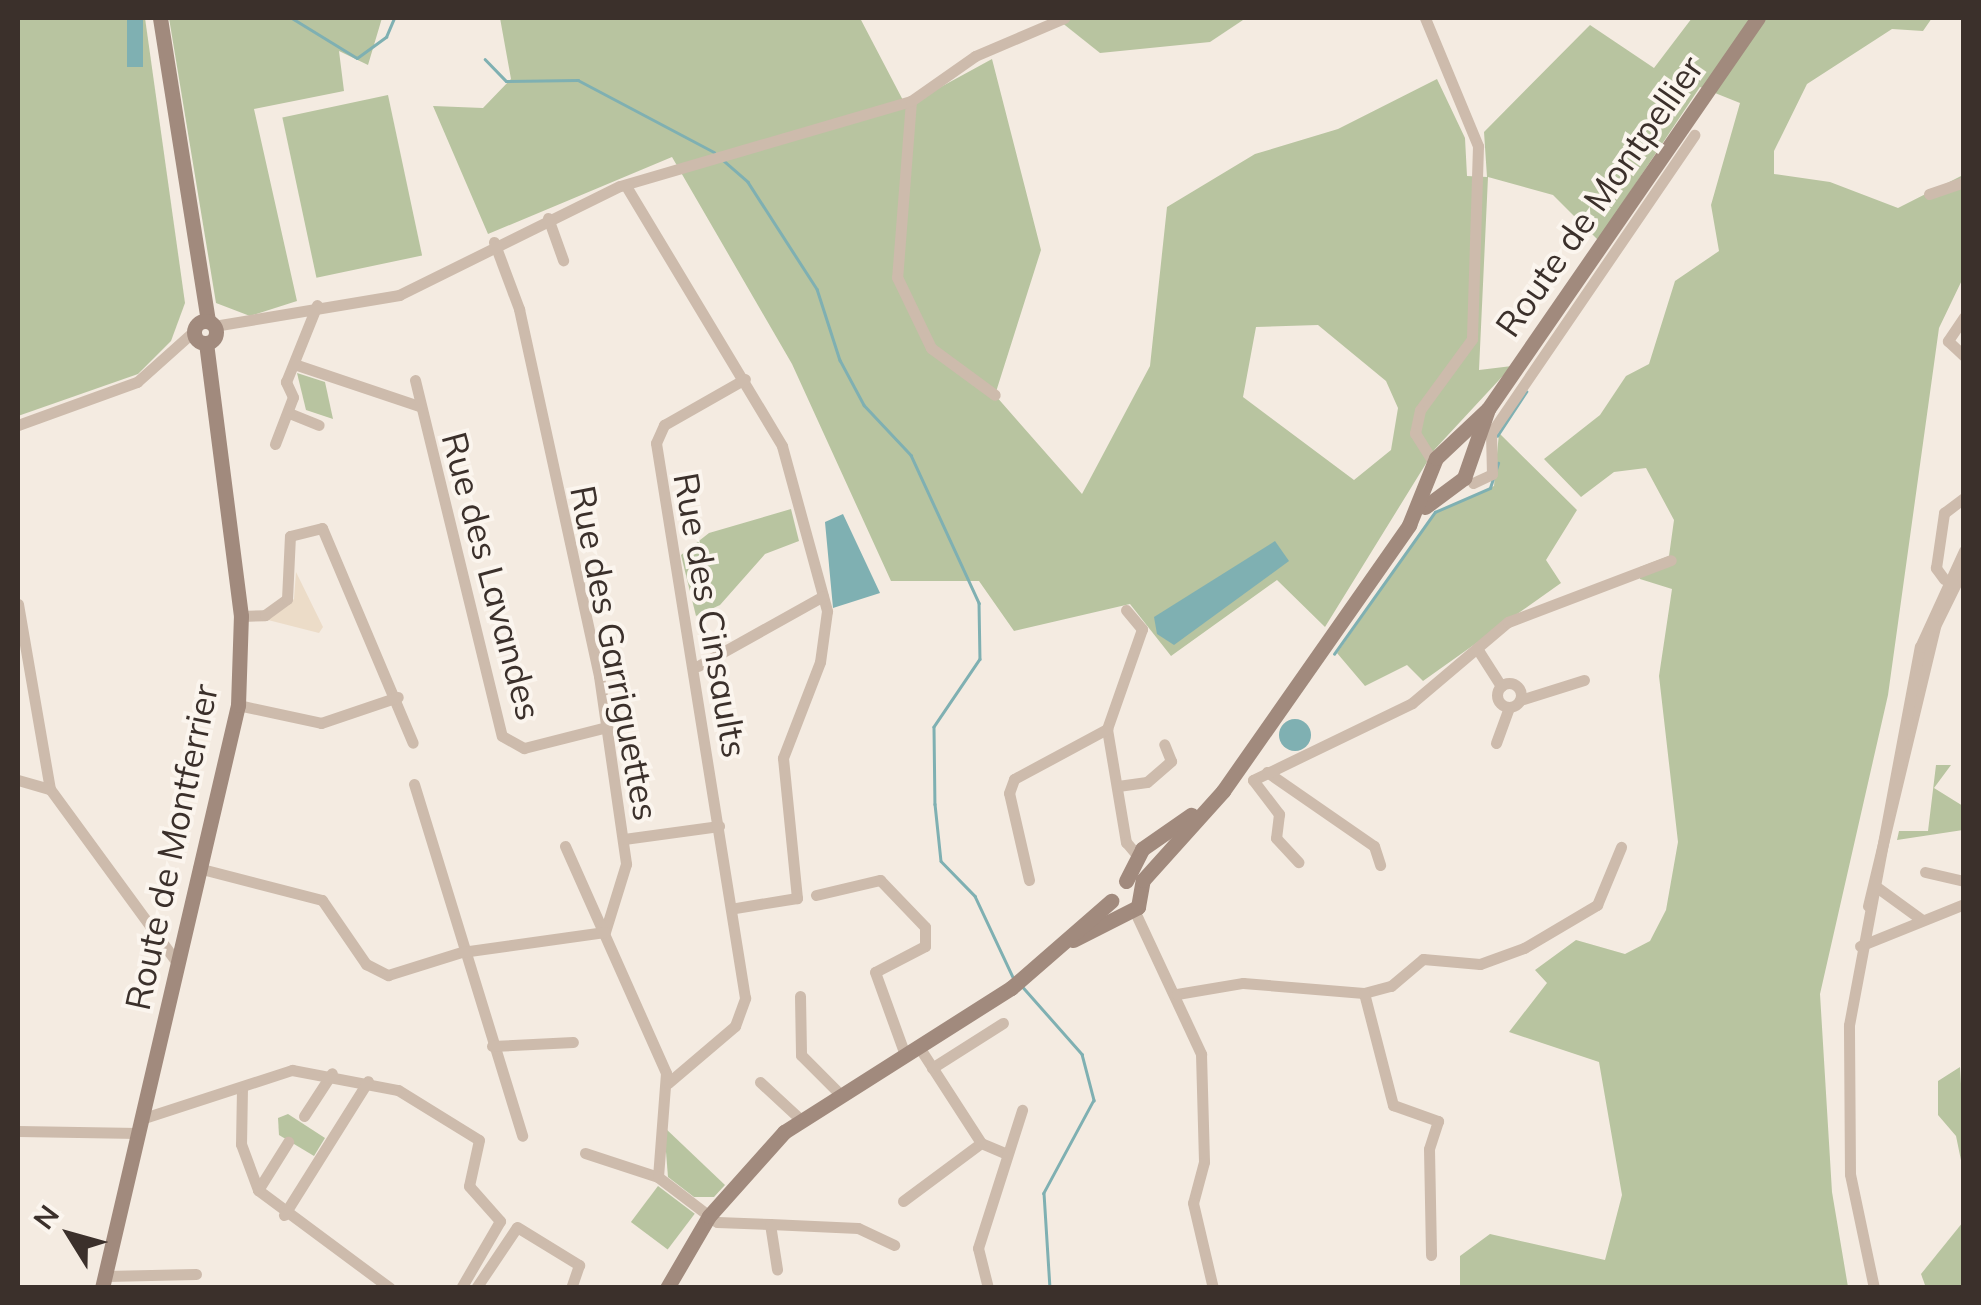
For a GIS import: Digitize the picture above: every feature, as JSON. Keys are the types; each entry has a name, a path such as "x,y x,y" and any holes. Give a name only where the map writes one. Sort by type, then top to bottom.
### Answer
{"street":[{"name":"Route de Montferrier","path":"104,1282 238,705 242,616 160,18"},
{"path":"18,425 136,382 206,333 317,305 399,294 494,242 626,186 911,101 975,56 1064,18"},
{"path":"1425,18 1478,146 1472,339 1420,410 1415,433 1442,463"},
{"name":"Route de Montpellier","path":"1133,885 1164,846 1234,773 1409,525 1442,463 1488,409 1758,18"},
{"path":"911,101 897,276 931,348 995,395"},
{"path":"1473,484 1492,474 1491,432 1694,135"},
{"path":"1929,194 1964,182"},
{"path":"626,186 745,379 794,477 823,596 823,650 783,758 797,898 735,908"},
{"path":"548,218 563,260"},
{"name":"Rue des Garriguettes","path":"494,242 519,309 608,727 624,839 622,885 605,932"},
{"path":"275,444 289,414 286,382 298,364 317,305"},
{"path":"1964,317 1948,341 1964,356"},
{"path":"298,364 418,406"},
{"name":"Rue des Cinsaults","path":"668,1083 742,1017 735,908 719,826 698,666 671,560 656,443 664,425 745,379"},
{"name":"Rue des Lavandes","path":"415,380 418,406 461,542 454,562 502,736 524,748 608,727"},
{"path":"289,414 319,425"},
{"path":"1944,579 1936,568 1944,512 1964,498"},
{"path":"242,616 265,615 287,599 290,536 319,526 398,697 413,742"},
{"path":"1874,1288 1846,1119 1860,946 1920,646 1944,579 1964,551"},
{"path":"1254,780 1412,703 1478,650 1560,595 1671,560"},
{"path":"1868,906 1878,888 1934,626 1964,567"},
{"path":"698,666 823,596"},
{"path":"18,604 50,789 176,961"},
{"path":"1126,610 1142,629 1107,728 1126,842 1137,855 1130,911"},
{"path":"1478,650 1501,686 1498,699 1514,704 1584,680"},
{"path":"1496,743 1514,704 1516,686 1501,686"},
{"path":"238,705 321,723 398,697"},
{"path":"1029,880 1008,794 1014,779 1107,728"},
{"path":"1118,786 1147,782 1171,762 1164,744"},
{"path":"1267,772 1374,846 1380,865"},
{"path":"1234,773 1254,780 1279,814 1276,838 1298,862"},
{"path":"18,780 50,789"},
{"path":"414,784 462,952 522,1136"},
{"path":"624,839 719,826"},
{"path":"565,846 668,1083 658,1177"},
{"name":"Route de Montpellier","path":"1137,855 1164,846"},
{"path":"1178,994 1243,982 1364,993 1391,986 1423,959 1480,964 1524,948 1598,905 1621,848"},
{"path":"198,868 322,900 378,972 462,952 605,932"},
{"path":"1925,872 1963,882"},
{"path":"816,895 880,880 925,927 925,946 875,972 912,1051 932,1068 981,1143 1005,1153"},
{"path":"673,1285 710,1216 800,1118 1011,988 1133,885"},
{"path":"1878,888 1922,920"},
{"path":"1111,901 1130,911 1178,994 1204,1076 1204,1162 1193,1203 1213,1288"},
{"path":"1860,946 1964,904"},
{"path":"1072,940 1130,911"},
{"path":"1364,993 1392,1105 1438,1120 1429,1149 1430,1255"},
{"path":"800,996 801,1056 838,1092"},
{"path":"932,1068 1003,1023"},
{"path":"492,1046 574,1042"},
{"path":"18,1131 140,1126 292,1070 368,1081 479,1140 469,1186 500,1221 461,1288"},
{"path":"304,1116 332,1073"},
{"path":"284,1215 368,1081"},
{"path":"760,1082 800,1118"},
{"path":"242,1088 240,1113 258,1190 284,1215 384,1286"},
{"path":"227,1094 240,1113"},
{"path":"988,1288 978,1248 1005,1153 1022,1110"},
{"path":"258,1190 288,1142"},
{"path":"904,1201 981,1143"},
{"path":"585,1153 658,1177 710,1216 770,1224 858,1228 894,1245"},
{"path":"770,1224 777,1269"},
{"path":"476,1288 517,1228 579,1265 571,1288"},
{"path":"104,1282 196,1274"}],"green space":[{"path":"18,18 145,18 185,303 171,341 138,374 18,416"},
{"path":"169,18 382,18 368,65 339,51 344,91 254,109 297,301 250,316 216,303"},
{"path":"500,18 860,18 906,106 992,59 1041,250 995,395 1082,494 1150,366 1167,207 1255,154 1338,129 1437,79 1465,138 1467,176 1487,177 1484,132 1590,25 1654,68 1692,18 1932,18 1923,31 1892,29 1807,84 1774,151 1774,174 1830,182 1898,208 1963,175 1963,278 1939,328 1888,695 1820,994 1832,1192 1848,1287 1460,1287 1460,1256 1490,1234 1605,1260 1622,1195 1599,1062 1509,1032 1547,983 1535,970 1576,940 1625,954 1650,941 1666,910 1678,842 1659,676 1672,589 1640,579 1640,567 1669,556 1674,520 1646,468 1614,472 1581,497 1544,459 1600,415 1626,376 1649,364 1675,281 1719,251 1711,205 1740,103 1700,87 1598,240 1553,195 1488,177 1479,370 1512,366 1435,449 1325,627 1277,580 1171,656 1130,604 1014,631 979,581 891,581 792,364 672,157 488,234 433,106 483,108 511,79","holes":["1318,325 1386,381 1398,408 1391,450 1354,480 1243,397 1256,327"]},
{"path":"1056,18 1246,18 1210,42 1100,53"},
{"path":"388,95 422,255 316,278 282,117"},
{"path":"297,373 325,382 333,419 306,410"},
{"path":"1499,433 1577,510 1546,560 1561,583 1423,681 1407,665 1365,686 1337,653 1435,513 1494,486"},
{"path":"791,509 799,541 765,554 720,605 696,616 681,555 709,533"},
{"path":"1936,765 1951,765 1934,788 1963,806 1963,830 1897,840 1899,831 1928,831"},
{"path":"1960,1067 1963,1170 1956,1136 1938,1115 1938,1081"},
{"path":"288,1114 325,1138 314,1156 279,1135 278,1118"},
{"path":"664,1127 725,1185 714,1197 694,1197 668,1177"},
{"path":"658,1186 695,1214 668,1250 631,1222"},
{"path":"1963,1222 1963,1287 1925,1285 1921,1274"}],"shaded area":[{"path":"296,572 323,627 319,633 268,620 294,599"}],"water":[{"path":"127,18 143,18 143,67 127,67"},
{"path":"843,514 880,593 833,608 825,522"},
{"path":"1275,541 1289,561 1174,645 1157,634 1154,617"},
{"path":"1295,719 1306,724 1311,735 1306,746 1295,751 1284,746 1279,735 1284,724"}],"waterway":[{"path":"292,18 357,58 386,37 394,18"},
{"path":"485,59 506,81 578,80 714,152"},
{"path":"723,160 748,182 817,289 840,360 864,405 911,455 979,603 980,659 934,727 935,804 941,861 975,896 1013,977"},
{"path":"1497,436 1526,392"},
{"path":"1334,654 1435,512 1490,488 1498,463"},
{"path":"1022,986 1082,1054 1094,1100 1044,1193 1050,1288"}]}
